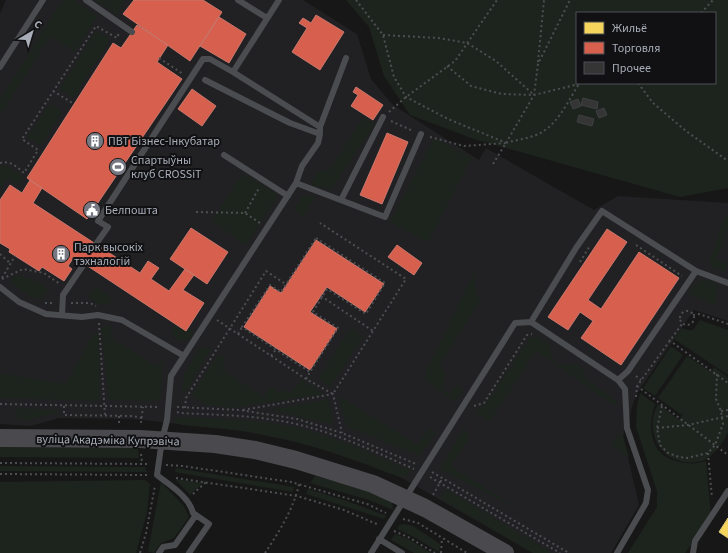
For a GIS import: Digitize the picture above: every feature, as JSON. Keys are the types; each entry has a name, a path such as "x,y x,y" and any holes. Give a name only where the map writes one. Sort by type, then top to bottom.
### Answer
{"main road":[{"name":"вуліца Акадэміка Купрэвіча","path":"0,438 140,438 215,444 255,450 296,460 373,484 405,498 463,528 505,553"}],"lane":[{"path":"0,67 43,0"},
{"path":"86,0 132,32"},
{"path":"238,0 267,18"},
{"path":"233,72 279,0"},
{"path":"189,553 209,524 193,513 192,508 184,497 157,475 162,440 167,420 171,376 296,183 302,166 318,143 320,127 346,58"},
{"path":"96,244 108,227 98,221 203,59 210,59 233,72 320,127"},
{"path":"205,80 290,122 320,134"},
{"path":"341,200 383,117"},
{"path":"296,183 385,217 421,134"},
{"path":"224,155 288,196"},
{"path":"531,322 576,248 602,211 696,271 728,284"},
{"path":"62,315 63,295 84,264"},
{"path":"618,380 628,371 696,271"},
{"path":"0,287 19,302 46,314 82,317 98,315 122,320 184,356"},
{"path":"371,553 515,323 531,322 618,380 625,389 627,428 648,490 646,503 616,553"},
{"path":"693,553 695,541 728,491"},
{"path":"159,553 163,547 175,545 196,515"},
{"path":"380,539 402,553"}],"path":[{"path":"356,0 383,35 394,77 406,97 448,119 506,143"},
{"path":"497,0 455,61 406,97 383,117 421,134 464,146 506,143 536,135 546,130 559,115 579,84"},
{"path":"493,164 534,96 544,0"},
{"path":"538,64 570,0"},
{"path":"702,12 714,0"},
{"path":"0,163 11,163 24,173 38,150 22,139 96,26 117,38 120,32 124,35"},
{"path":"383,35 439,38 467,43 496,62 534,96"},
{"path":"447,66 471,86 502,94 534,96 576,84"},
{"path":"639,84 653,103 686,132 728,161"},
{"path":"53,91 74,104"},
{"path":"245,213 259,187"},
{"path":"196,212 245,213 267,228"},
{"path":"320,223 406,279 333,394 342,433"},
{"path":"238,334 270,285 281,292 316,238 386,283 366,314 327,289 313,312 338,328 306,379"},
{"path":"631,241 683,277"},
{"path":"576,268 592,243"},
{"path":"0,254 11,264"},
{"path":"0,283 15,256"},
{"path":"1,279 23,269 44,274 64,286"},
{"path":"185,408 186,398 266,271 286,284"},
{"path":"1,279 7,284"},
{"path":"322,296 373,331"},
{"path":"54,303 58,297"},
{"path":"39,303 90,303 98,308 105,416"},
{"path":"688,311 693,315 694,320 691,324 686,326 682,324 679,317 683,312 688,311"},
{"path":"693,315 699,314 728,324"},
{"path":"211,316 306,379 333,394"},
{"path":"635,400 637,386 682,324"},
{"path":"242,327 310,372"},
{"path":"473,407 484,403 527,335 536,332"},
{"path":"670,340 728,383"},
{"path":"271,356 277,349"},
{"path":"662,406 657,428 660,445 668,453 687,458 708,454 715,445 723,424 721,411 716,399 717,374"},
{"path":"637,386 728,455"},
{"path":"240,410 333,394"},
{"path":"0,404 240,410 297,419 342,433 423,470 560,553"},
{"path":"64,406 64,415 133,416 142,418"},
{"path":"168,407 180,413 239,415 296,424 341,438 423,470 432,472 569,553"},
{"path":"721,411 728,410"},
{"path":"657,428 688,425 728,416"},
{"path":"708,454 713,514"},
{"path":"0,463 183,466 291,482 367,504 394,517 418,523 463,552 467,553"},
{"path":"432,472 436,466"},
{"path":"0,474 157,475 297,496 344,510 408,537 435,553"},
{"path":"140,553 146,533 157,475"},
{"path":"186,500 206,482"},
{"path":"265,553 297,496 299,484"},
{"path":"441,553 442,538"}],"shaded area":[{"path":"6,0 303,0 357,34 371,79 393,105 479,160 486,148 594,210 618,196 728,203 728,321 694,310 636,395 623,436 639,505 611,553 533,553 400,477 333,452 292,441 243,431 133,419 59,418 31,426 0,424 0,14"},
{"path":"63,0 73,0 98,16 75,52 50,36 0,116 0,99"},
{"path":"95,0 125,0 117,15"},
{"path":"346,0 728,0 728,188 680,197 474,139 410,115 384,76 369,27"},
{"path":"96,30 110,39 74,98 60,89"},
{"path":"50,103 62,112 41,146 28,137"},
{"path":"364,117 375,124 331,190 310,184 317,173 322,170 328,172"},
{"path":"434,138 472,158 428,242 390,222"},
{"path":"5,165 24,176 18,185 7,178 0,189 0,166"},
{"path":"245,176 250,177 278,195 246,245 212,221 238,179"},
{"path":"304,194 315,197 303,218 294,210"},
{"path":"728,213 728,230 716,260 727,264 725,272 712,268 709,262 723,221"},
{"path":"475,270 476,289 478,296 481,299 440,365 446,376 442,389 450,394 454,386 462,388 463,392 456,400 452,400 425,380 426,372"},
{"path":"16,275 39,282 48,290 41,299 32,298 10,282"},
{"path":"699,281 712,281 718,285 715,305 691,295 689,292"},
{"path":"95,287 112,298 108,304 100,305 88,297"},
{"path":"700,320 728,330 728,375 674,339 682,328 693,330"},
{"path":"111,325 113,329 109,337 158,367 163,358 161,396 159,400 109,400 101,327"},
{"path":"174,325 186,332 188,328 193,331 191,337 187,340 176,339 172,331"},
{"path":"351,328 363,336 330,387 318,379"},
{"path":"93,334 99,334 100,401 0,398 0,373 66,384"},
{"path":"536,337 548,344 551,350 552,358 558,364 575,365 584,369 583,377 617,401 615,406 536,351 491,420 485,419 475,412 479,407 485,405 529,339"},
{"path":"671,346 683,355 655,396 643,388"},
{"path":"202,347 211,349 187,390 184,392 182,391 184,375 199,349"},
{"path":"218,354 224,357 225,362 221,369 264,397 270,386 281,393 285,389 291,393 301,380 324,394 232,408 207,405 191,396"},
{"path":"687,356 711,372 714,367 728,377 728,432 721,445 710,457 702,461 691,462 682,461 666,454 655,439 653,429 653,417 658,404 679,420 687,408 682,415 658,398"},
{"path":"640,393 655,404 651,422 651,431 653,440 662,454 669,459 683,463 706,461 711,515 692,539 691,545 685,553 628,553 657,507 657,491 636,427 637,406"},
{"path":"339,396 418,445 427,430 433,429 435,433 420,456 346,426"},
{"path":"328,399 334,425 271,410"},
{"path":"16,408 59,410 59,412 31,420 18,419"},
{"path":"173,417 249,421 295,427 325,435 412,471 405,477 400,477 342,456 283,438 220,428 182,425 177,423"},
{"path":"464,427 469,438 451,466 519,510 440,469"},
{"path":"619,433 623,436 629,457 611,445"},
{"path":"0,447 138,448 139,458 0,457"},
{"path":"0,466 145,467 147,472 0,471"},
{"path":"176,468 294,487 293,492 175,472"},
{"path":"315,476 367,489 392,502 393,510 369,500 310,483"},
{"path":"175,479 203,483 190,495"},
{"path":"145,480 150,484 147,512 136,553 0,553 0,482"},
{"path":"161,482 184,506 189,517 174,538 161,543 154,553 148,551"},
{"path":"308,489 347,501 387,516 384,519 306,494"},
{"path":"446,489 552,553 533,553 440,498"},
{"path":"404,524 413,526 440,544 439,552 416,538 397,529 399,525"},
{"path":"395,534 408,539 431,553 414,553 391,540"}],"building: Жильё":[{"path":"728,518 728,538 719,532"}],"building: Торговля":[{"path":"134,0 203,0 222,12 190,61 123,14"},
{"path":"316,15 344,32 320,70 292,52 307,28 299,23 303,18 311,23"},
{"path":"219,17 246,34 229,63 200,46"},
{"name":"ПВТ Бізнес-Інкубатар","path":"137,25 168,45 157,62 182,79 87,219 27,178 113,43 121,48"},
{"path":"356,87 383,105 373,120 351,106 358,95 353,92"},
{"path":"192,89 216,106 202,126 178,109"},
{"path":"387,133 408,142 382,204 360,195"},
{"name":"Парк высокіх тэхналогій","path":"30,180 42,188 33,203 140,273 148,261 159,268 151,279 169,291 185,269 194,275 183,290 204,303 186,331 74,257 68,266 72,269 64,281 42,267 39,271 9,252 10,249 0,243 0,200 10,185 22,193"},
{"path":"191,228 228,252 207,284 170,259"},
{"path":"607,229 627,242 588,300 601,309 639,252 679,278 621,365 581,338 593,321 580,312 568,330 548,317"},
{"path":"316,240 384,284 365,312 327,287 310,312 337,329 310,370 244,327 270,286 281,293"},
{"path":"397,245 422,263 414,275 388,257"}],"building: Прочее":[{"path":"583,98 598,102 597,109 581,105"},
{"path":"578,99 581,106 573,109 570,102"},
{"path":"604,108 607,115 599,118 596,111"},
{"path":"579,115 594,119 592,126 577,122"}],"place":[{"name":"ПВТ Бізнес-Інкубатар","path":"95,141"},
{"name":"Спартыўны клуб CROSSiT","path":"118,167"},
{"name":"Белпошта","path":"92,210"},
{"name":"Парк высокіх тэхналогій","path":"61,254"}]}
